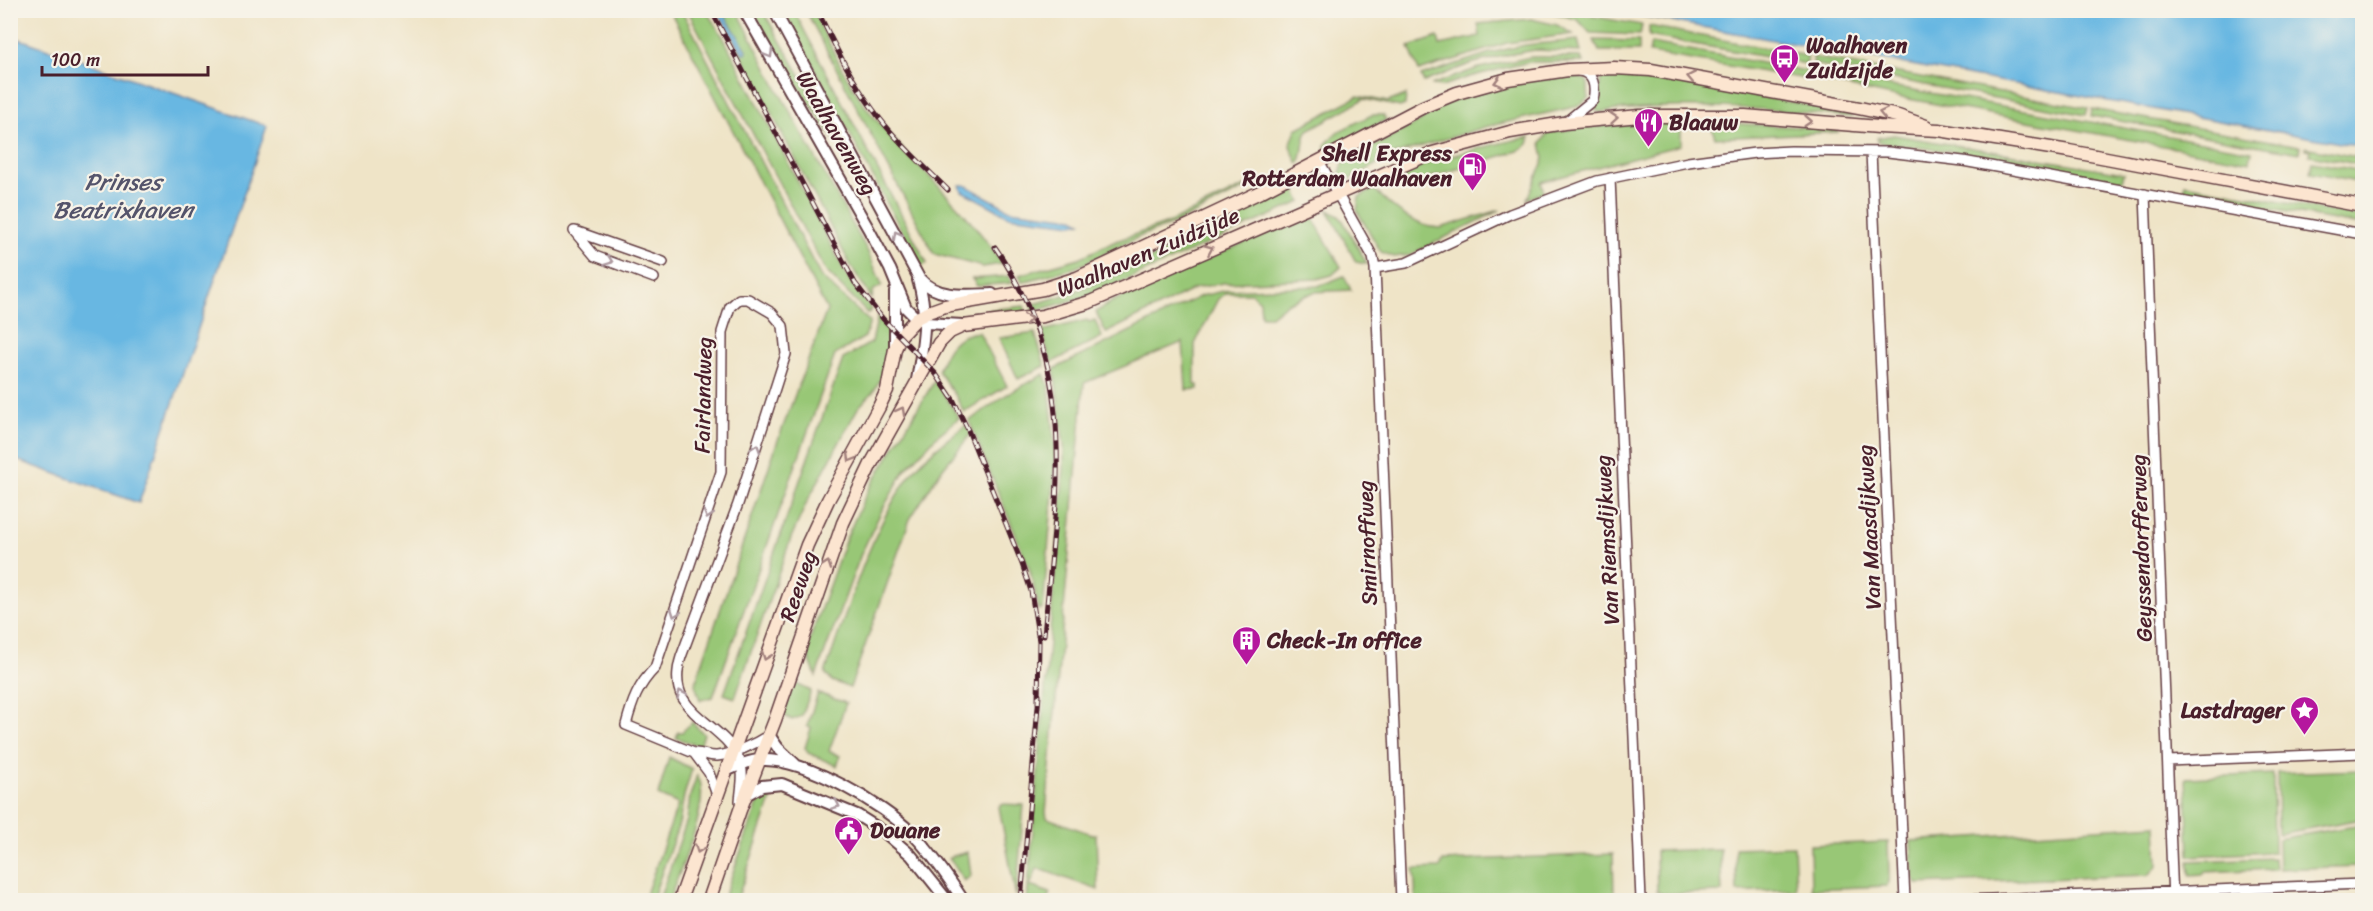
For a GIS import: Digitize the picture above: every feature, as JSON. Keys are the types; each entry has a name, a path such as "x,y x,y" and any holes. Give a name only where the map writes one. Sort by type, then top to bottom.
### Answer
{"main road":[{"name":"Waalhaven Zuidzijde","path":"925,316 1043,289 1095,271 1260,192 1423,107 1457,93 1508,79 1568,70 1614,68 1667,72 1889,114 1939,130"},
{"name":"Waalhaven Zuidzijde","path":"950,332 970,325 1043,316 1090,302 1429,154 1479,139 1564,123 1640,116 1712,114 1939,130 2068,151 2362,206"},
{"name":"Reeweg","path":"680,900 807,545 828,500 879,407 901,335 925,316"},
{"name":"Reeweg","path":"709,900 843,523 871,464 939,343 950,332"}],"street":[{"name":"Waalhavenweg","path":"744,10 881,252 892,276 898,297"},
{"name":"Waalhavenweg","path":"774,10 923,286"},
{"name":"Waalhaven Zuidzijde","path":"1564,123 1587,107 1593,100 1595,92 1592,78 1586,72 1568,70"},
{"path":"1375,268 1393,267 1406,263 1510,214 1578,187 1610,178 1688,162 1755,153 1809,150 1904,153 1963,161 2362,234"},
{"name":"Van Maasdijkweg","path":"1872,152 1905,900"},
{"path":"1318,161 1336,193"},
{"name":"Van Riemsdijkweg","path":"1610,178 1641,900"},
{"name":"Smirnoffweg","path":"1336,193 1373,258 1375,268 1401,900"},
{"name":"Geyssendorfferweg","path":"2145,194 2173,897"},
{"path":"654,278 595,256 574,231 663,262"},
{"name":"Waalhaven Zuidzijde","path":"923,286 941,292 966,295 1016,293 1043,289"},
{"name":"Reeweg","path":"916,385 925,316 923,286"},
{"path":"898,297 909,312 925,316"},
{"name":"Reeweg","path":"895,354 898,297"},
{"name":"Fairlandweg","path":"694,753 626,725 633,699 642,681 655,669 721,472 722,332 730,307 739,299 748,299 772,313 783,326 786,354 738,504 681,657 676,679 680,695 685,702 720,737"},
{"name":"Waalhaven Zuidzijde","path":"925,316 942,325 970,325"},
{"path":"720,737 740,732"},
{"path":"717,798 709,773 694,753 701,752 714,757 758,742 769,735 778,748 798,767"},
{"path":"720,737 734,751"},
{"name":"Reeweg","path":"734,751 741,765 742,774 740,810"},
{"path":"2168,761 2362,753"},
{"path":"726,771 760,760 798,767 838,784 896,819 923,845 942,868 963,900"},
{"path":"746,795 762,786 782,784 857,815 884,832 911,855 947,900"},
{"path":"1966,900 2173,897 2362,884"}],"green space":[{"path":"670,11 682,11 821,277 870,322 865,337 835,355 713,697 700,700 695,684 778,440 827,310"},
{"path":"688,11 706,11 722,35 846,274 871,309 868,314 825,270"},
{"path":"722,11 738,12 778,90 868,252 882,285 873,291 872,299 851,266 725,24 743,53 747,50"},
{"path":"753,11 763,11 839,142 836,143 797,85"},
{"path":"784,11 794,11 927,263 921,267"},
{"path":"806,11 813,11 846,75 869,111 972,223 1002,264 983,267 934,254"},
{"path":"1547,11 1562,11 1642,25 1640,35 1590,33 1578,20"},
{"path":"1531,19 1557,25 1573,34 1507,43 1419,71 1409,47 1438,37 1440,45 1480,36 1478,24"},
{"path":"1649,26 1808,56 1806,64 1649,36"},
{"path":"1578,40 1581,52 1535,50 1470,64 1424,82 1421,76 1490,53 1525,45"},
{"path":"1594,40 1639,41 1639,51 1599,51"},
{"path":"1651,43 1807,71 1806,79 1649,53"},
{"path":"1531,57 1581,57 1583,62 1529,62 1443,86 1431,85 1479,68"},
{"path":"1813,57 2088,108 2086,115 1813,64"},
{"path":"1813,72 2252,151 2250,162 1892,96 1812,79"},
{"path":"1604,73 1657,78 1852,113 1851,117 1757,109 1694,107 1599,112 1595,110"},
{"path":"1577,76 1588,83 1588,98 1579,106 1485,127 1396,154 1348,180 1338,179 1343,164 1350,158 1419,122 1446,103 1487,89 1526,80"},
{"path":"1406,95 1405,105 1400,107 1364,99 1308,130 1304,138 1302,157 1298,164 1290,146 1296,129 1358,96 1388,102"},
{"path":"2092,109 2300,146 2299,153 2091,116"},
{"path":"1372,115 1383,115 1386,120 1325,151 1325,145 1337,132"},
{"path":"1687,121 1836,129 1838,132 1715,138 1711,125 1681,129 1681,145 1541,182 1544,192 1527,199 1544,159 1541,143 1548,133 1582,127"},
{"path":"1894,135 2124,173 2122,181 1962,153 1877,142 1877,138"},
{"path":"1530,137 1528,144 1518,151 1430,177 1416,185 1402,184 1394,176 1461,153"},
{"path":"2305,147 2362,158 2362,165 2309,155 2310,150"},
{"path":"2312,162 2362,171 2362,183 2310,173"},
{"path":"1292,183 1301,202 1095,294 1034,311 1031,305 1099,282 1165,252"},
{"path":"2185,184 2362,217 2362,225 2187,194 2184,192"},
{"path":"1245,186 1246,188 1178,222 1143,235 1077,267 1022,282 1019,275 1079,258 1116,241 1168,223"},
{"path":"1374,189 1404,215 1430,227 1440,228 1500,210 1410,255 1394,257 1381,252 1357,211 1359,197"},
{"path":"1328,210 1343,221 1367,264 1356,262"},
{"path":"1310,213 1341,267 1332,275 1317,279 1223,283 1196,288 1106,333 1096,312 1113,301"},
{"path":"1009,276 1012,283 977,286 972,279"},
{"path":"1344,276 1351,290 1314,292 1286,304 1271,316 1261,316 1260,301 1251,293 1227,293 1218,299 1195,344 1195,385 1198,385 1198,389 1186,390 1183,342 1084,383 1046,812 1047,818 1096,834 1098,890 1037,868 1030,886 1050,893 1047,900 1027,900 1064,467 1064,446 1054,369 1201,296 1228,290 1318,286"},
{"path":"1024,306 1027,314 990,316 988,310"},
{"path":"878,315 889,328 887,363 882,376 873,392 858,408 807,502 791,538 735,698 724,694 843,359 872,342"},
{"path":"1087,320 1089,322 1095,320 1102,337 1051,363 1042,331"},
{"path":"979,332 1007,386 964,412 938,371 944,356 957,339"},
{"path":"1035,333 1045,366 1018,379 999,338"},
{"path":"1044,374 1049,386 1056,456 1043,609 1039,610 1030,570 969,421 1006,395"},
{"path":"935,380 959,418 937,436 905,470 881,512 861,554 816,676 806,650 845,541 867,492"},
{"path":"966,425 971,434 940,472 910,519 850,688 832,681 825,673 860,572 894,500 914,470 935,449"},
{"path":"794,683 811,691 802,716 792,720 783,715"},
{"path":"818,693 846,703 829,751 840,756 837,766 808,753 805,748 811,728 807,726"},
{"path":"692,722 704,734 700,746 676,738 678,732 682,732"},
{"path":"669,757 692,769 679,824 652,900 644,900 678,804 658,795"},
{"path":"2362,770 2362,819 2278,834 2277,773"},
{"path":"2273,774 2274,852 2189,856 2186,778"},
{"path":"697,775 701,786 701,801 693,837 669,900 659,900 687,820 690,796"},
{"path":"774,791 737,900 723,900 759,801"},
{"path":"1001,804 1024,805 1016,897 999,807"},
{"path":"2156,825 2158,865 2149,875 1917,884 1913,877 1911,841"},
{"path":"2362,825 2362,866 2279,869 2278,839"},
{"path":"1888,842 1887,886 1811,889 1810,845"},
{"path":"1794,846 1796,889 1737,892 1735,848"},
{"path":"1720,849 1722,892 1662,894 1657,891 1656,851"},
{"path":"968,852 971,876 964,881 949,857"},
{"path":"1613,854 1614,897 1416,900 1414,869 1440,868 1443,861"},
{"path":"2274,858 2275,869 2204,872 2204,874 2190,875 2189,861"}],"water":[{"path":"717,11 722,11 747,50 746,53 743,53"},
{"path":"1614,11 2362,11 2362,147"},
{"name":"Prinses Beatrixhaven","path":"11,36 267,126 139,503 11,458"},
{"path":"960,185 965,185 1010,210 1073,218 1081,222 1073,224 1009,216 962,191"}],"railway":[{"path":"711,10 855,283 883,319 936,374 954,401 968,430 1031,591 1039,641 1038,703"},
{"path":"817,10 849,73 880,119 948,190"},
{"path":"995,247 1022,294 1041,341 1052,388 1057,435 1057,483 1044,635"},
{"path":"1021,900 1039,695"}],"place":[{"name":"Waalhaven Zuidzijde","path":"1785,84"},
{"name":"Blaauw","path":"1648,148"},
{"name":"Shell Express Rotterdam Waalhaven","path":"1473,192"},
{"name":"Check-In office","path":"1246,666"},
{"name":"Lastdrager","path":"2305,736"},
{"name":"Douane","path":"849,856"}]}
